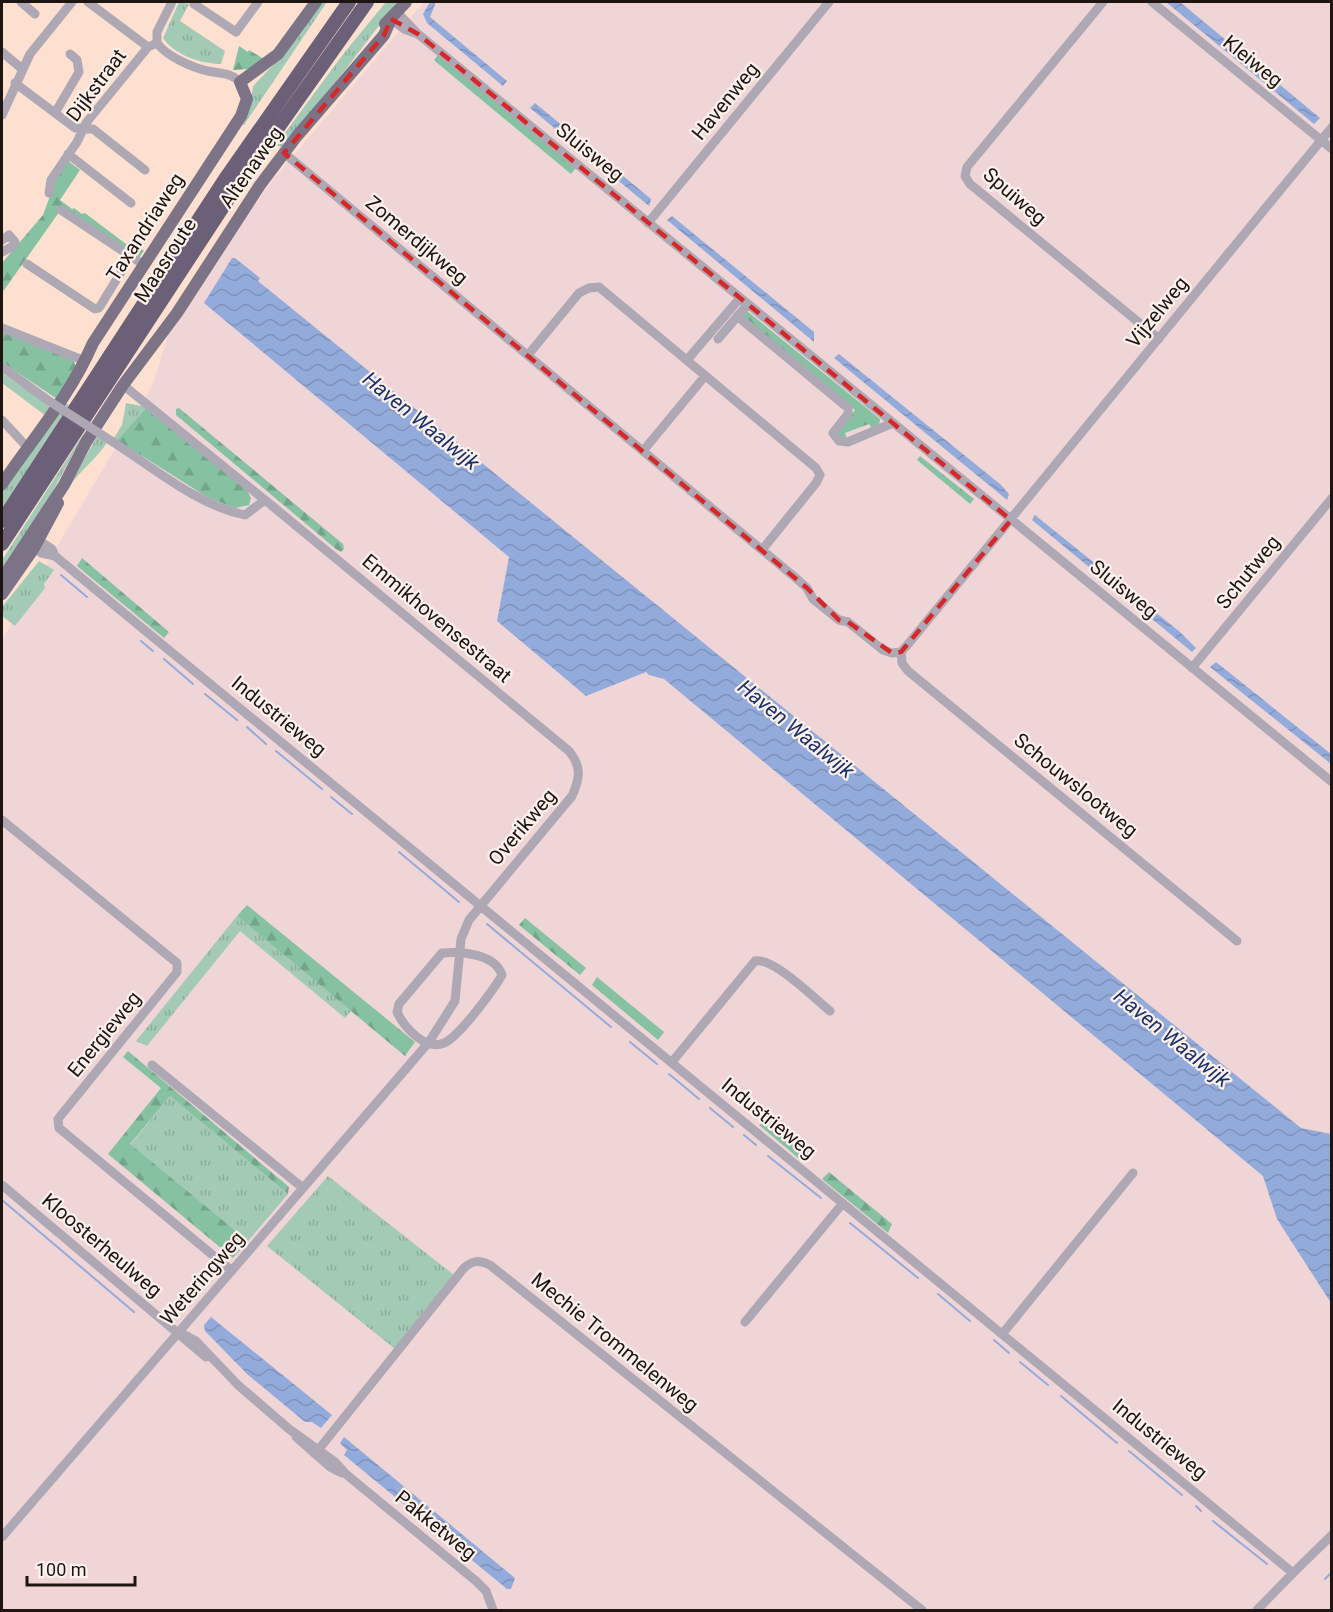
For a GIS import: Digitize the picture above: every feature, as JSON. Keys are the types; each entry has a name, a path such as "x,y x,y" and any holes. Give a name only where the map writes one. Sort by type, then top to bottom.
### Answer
{"highway":[{"path":"289,86 322,24 338,2"},
{"name":"Maasroute","path":"2,521 289,86 349,2"},
{"name":"Maasroute","path":"2,544 236,187 367,2"}],"main road":[{"path":"240,82 283,49 316,2"},
{"name":"Altenaweg","path":"2,594 34,541 86,442 123,385 173,320 284,153 361,59 384,35 394,16 406,2"},
{"name":"Taxandriaweg","path":"2,484 51,420 85,361 93,342 241,116 247,99 240,82"},
{"name":"Altenaweg","path":"2,579 34,541"}],"street":[{"path":"21,2 35,14"},
{"path":"2,115 21,68 37,44 72,2"},
{"path":"88,2 153,45 195,67 230,74 240,82"},
{"name":"Dijkstraat","path":"49,193 51,180 84,129 153,45 172,2"},
{"path":"194,4 236,32 258,2"},
{"name":"Havenweg","path":"648,223 829,2"},
{"name":"Spuiweg","path":"1103,2 968,167 965,176 970,184 1159,339"},
{"name":"Kleiweg","path":"1152,2 1332,149"},
{"name":"Sluisweg","path":"394,16 1332,782"},
{"path":"2,52 21,68"},
{"path":"55,113 79,72 77,60 70,54"},
{"path":"15,83 75,128 93,129 145,170"},
{"name":"Vijzelweg","path":"1011,520 1332,127"},
{"name":"Zomerdijkweg","path":"284,153 528,355"},
{"path":"68,154 131,203"},
{"path":"61,210 144,265"},
{"path":"2,240 9,235 15,242 13,246 2,252"},
{"name":"Taxandriaweg","path":"27,264 95,309 99,308 131,256"},
{"path":"762,550 816,483 820,475 816,468 598,287 579,293 528,355 807,588 813,599 838,620 848,622 883,650 892,653 901,652 1011,520"},
{"path":"687,360 744,301"},
{"path":"718,339 737,316 744,301"},
{"path":"737,316 848,408 848,414 833,433 839,441 848,442 893,423"},
{"path":"2,328 85,361"},
{"path":"2,367 189,491 245,515 266,500"},
{"path":"643,451 705,376"},
{"name":"Emmikhovensestraat","path":"123,385 266,500 569,751 579,768"},
{"path":"2,420 28,448"},
{"name":"Schutweg","path":"1192,668 1332,498"},
{"name":"Industrieweg","path":"34,541 480,904 1293,1573"},
{"name":"Schouwslootweg","path":"901,652 902,663 908,671 1237,941"},
{"name":"Overikweg","path":"480,904 572,796 580,780 579,768"},
{"name":"Energieweg","path":"2,820 177,963 177,972 58,1119 59,1128 232,1271"},
{"path":"429,1042 454,1000 461,939 469,920 480,904"},
{"path":"442,953 487,958 499,967 502,975 448,1041 438,1044 429,1042 421,1040 402,1022 397,1012 399,1004 442,953"},
{"path":"672,1062 755,961 762,960 774,965 830,1011"},
{"name":"Weteringweg","path":"2,1537 429,1042"},
{"path":"152,1065 303,1188"},
{"path":"1003,1333 1133,1173"},
{"name":"Kloosterheulweg","path":"2,1185 179,1332"},
{"path":"745,1322 843,1203"},
{"name":"Mechie Trommelenweg","path":"317,1452 464,1268 471,1262 480,1261 490,1265 922,1611"},
{"path":"179,1332 191,1347 211,1360 317,1452"},
{"name":"Pakketweg","path":"317,1452 476,1581 486,1591 493,1611"},
{"path":"1257,1611 1332,1535"}],"highlighted area":[{"path":"391,19 418,34 1011,520 901,652 892,653 848,622 839,620 807,588 284,153 384,35"}],"shaded area":[{"path":"424,2 1331,2 1331,1610 2,1610 2,640 153,384 168,335 230,239 275,177"}],"green space":[{"path":"179,2 189,4 180,21 225,51 221,64 205,62 181,54 163,38"},
{"path":"321,2 327,2 244,125 242,124 250,107 253,86 278,60"},
{"path":"386,2 397,2 336,82 281,147 276,145 344,53"},
{"path":"239,46 264,59 248,69 233,70"},
{"path":"438,55 576,168 571,174 436,62 434,60"},
{"path":"67,160 80,170 60,200 72,209 82,214 85,213 126,244 130,241 144,251 138,259 62,208 2,293 2,263 43,215 57,177"},
{"path":"747,311 880,419 879,426 872,429 869,424 845,433 847,439 845,440 837,434 855,410 746,320 743,315"},
{"path":"2,331 74,361 76,368 57,399 2,362"},
{"path":"2,373 46,403 51,409 46,416 2,383"},
{"path":"65,402 69,405 2,508 2,491"},
{"path":"126,403 147,407 117,440 114,438 122,425"},
{"path":"147,407 247,490 251,498 249,505 235,508 207,497 117,440"},
{"path":"179,408 343,544 344,549 341,552 336,549 176,415 176,409"},
{"path":"87,428 48,500 2,574 2,560"},
{"path":"98,434 108,441 69,487"},
{"path":"920,456 974,499 970,504 917,460"},
{"path":"82,558 169,632 164,638 77,566"},
{"path":"39,561 54,570 44,584 45,588 15,626 2,616 2,607"},
{"path":"247,905 415,1042 405,1056 237,916"},
{"path":"237,916 351,1011 345,1018 240,931 147,1046 136,1041"},
{"path":"525,918 586,968 580,975 519,925"},
{"path":"597,977 664,1032 658,1040 592,985"},
{"path":"128,1051 289,1187 288,1194 170,1096 130,1144 248,1241 233,1258 108,1154 161,1088 123,1057"},
{"path":"170,1096 288,1194 248,1241 130,1145"},
{"path":"767,1117 810,1152 803,1162 759,1125"},
{"path":"829,1172 892,1224 888,1233 822,1179"},
{"path":"328,1176 454,1275 395,1349 267,1246"}],"water":[{"path":"430,2 436,2 430,17 507,81 503,86 427,23 423,14"},
{"path":"1166,2 1180,2 1320,118 1314,124"},
{"path":"535,103 651,199 649,206 530,108"},
{"path":"672,216 814,332 814,342 667,220"},
{"name":"Haven Waalwijk","path":"232,258 260,278 258,281 1301,1128 1331,1134 1331,1303 1277,1219 1263,1176 664,679 646,672 586,696 497,621 509,557 204,303"},
{"path":"839,354 1000,484 1009,494 1007,500 834,358"},
{"path":"1035,515 1180,632 1196,648 1192,652 1032,520"},
{"path":"1216,662 1331,754 1331,764 1210,667"},
{"path":"211,1317 332,1415 321,1428 312,1422 305,1422 247,1374 205,1331 204,1325"},
{"path":"344,1437 515,1578 511,1589 507,1589 344,1455 347,1450 340,1443"}],"waterway":[{"path":"61,575 87,597"},
{"path":"141,641 153,651"},
{"path":"164,659 193,684"},
{"path":"205,694 237,720"},
{"path":"247,727 266,744"},
{"path":"276,751 322,789"},
{"path":"331,797 352,814"},
{"path":"399,852 459,902"},
{"path":"487,924 611,1027"},
{"path":"630,1042 657,1064"},
{"path":"669,1074 699,1099"},
{"path":"710,1108 733,1127"},
{"path":"744,1135 756,1145"},
{"path":"768,1156 821,1198"},
{"path":"2,1200 134,1312"},
{"path":"850,1223 918,1278"},
{"path":"938,1294 970,1321"},
{"path":"994,1340 1009,1353"},
{"path":"1020,1362 1048,1385"},
{"path":"1061,1396 1117,1443"},
{"path":"1129,1451 1182,1495"},
{"path":"1196,1506 1201,1511"},
{"path":"1213,1521 1267,1564"},
{"path":"1325,1579 1332,1572"}]}
